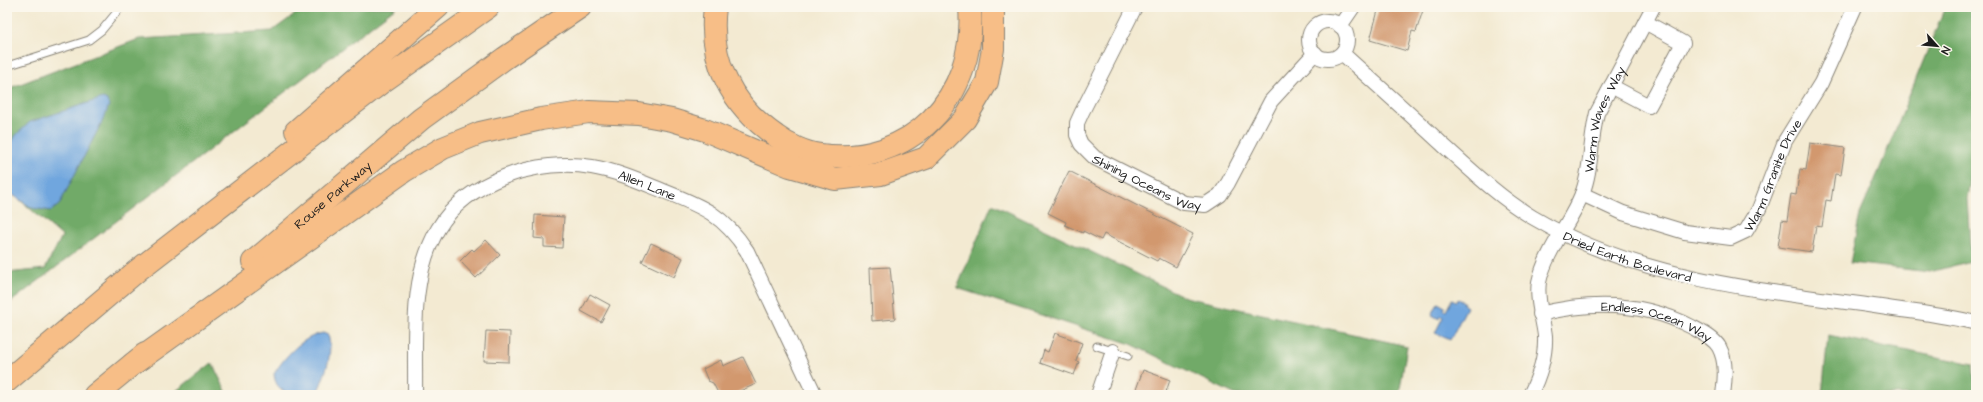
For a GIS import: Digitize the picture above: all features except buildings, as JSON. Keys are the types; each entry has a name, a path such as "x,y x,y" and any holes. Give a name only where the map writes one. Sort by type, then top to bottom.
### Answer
{"main road":[{"path":"7,381 138,270 438,7"},
{"path":"138,270 382,82 488,7"},
{"name":"Rouse Parkway","path":"95,395 421,119 504,58 580,7"},
{"path":"715,7 714,24 717,57 723,76 734,96 747,114 765,129 798,149 819,155 842,157 869,155 892,147 914,135 944,107 955,90 965,65 971,40 970,7"},
{"path":"133,364 404,171 443,148 480,133 541,119 589,112 639,114 672,120 705,130 790,166 835,179 881,174 926,158 965,119 987,82 993,49 993,7"}],"street":[{"name":"Shining Oceans Way","path":"1135,7 1077,123 1077,135 1081,144 1095,158 1184,203 1205,205 1220,195 1271,101 1314,53"},
{"path":"1340,26 1353,7"},
{"name":"Warm Waves Way","path":"1560,233 1582,194 1592,130 1597,113 1653,7"},
{"name":"Warm Granite Drive","path":"1582,194 1623,213 1685,232 1731,238 1746,231 1759,209 1784,141 1821,83 1855,7"},
{"path":"1327,20 1340,26 1345,31 1347,36 1347,46 1343,54 1328,60 1321,58 1310,49 1309,38 1314,27 1320,22 1327,20"},
{"path":"1611,86 1649,106 1683,43 1645,22"},
{"name":"Dried Earth Boulevard","path":"1343,54 1478,176 1530,216 1560,233 1602,252 1644,266 1733,286 1976,323"},
{"name":"Allen Lane","path":"415,395 417,290 424,259 438,228 453,210 484,186 503,176 569,165 592,167 611,172 703,207 721,219 735,233 747,251 815,395"},
{"path":"1530,395 1537,382 1544,351 1545,336 1540,314 1539,282 1560,233"},
{"name":"Endless Ocean Way","path":"1540,314 1563,308 1610,305 1641,309 1675,319 1701,332 1719,347 1725,366 1726,379 1723,395"},
{"path":"1098,395 1113,351"}],"lane":[{"path":"7,66 89,40 102,30 120,7"},
{"path":"1097,346 1128,356"}],"green space":[{"path":"305,7 396,7 7,305 7,273 45,269 62,236 7,189 7,89 139,39 272,31"},
{"path":"1945,7 1976,7 1976,147 1967,198 1971,261 1930,272 1850,263 1860,214"},
{"path":"992,204 1185,297 1407,346 1399,395 1236,395 1131,344 957,288"},
{"path":"1828,335 1973,364 1976,395 1822,395"},
{"path":"212,363 228,395 171,395"}],"water":[{"path":"103,98 107,100 109,105 105,116 59,205 51,211 32,208 7,191 7,150 16,135 30,122"},
{"path":"1452,299 1456,301 1458,299 1464,302 1463,304 1467,307 1450,340 1435,333 1443,317 1440,316 1439,319 1432,315 1438,303 1445,307 1444,310 1446,311"},
{"path":"323,333 328,335 330,350 325,374 316,395 302,395 283,391 276,382 274,374 278,367 301,343 315,335"}]}
